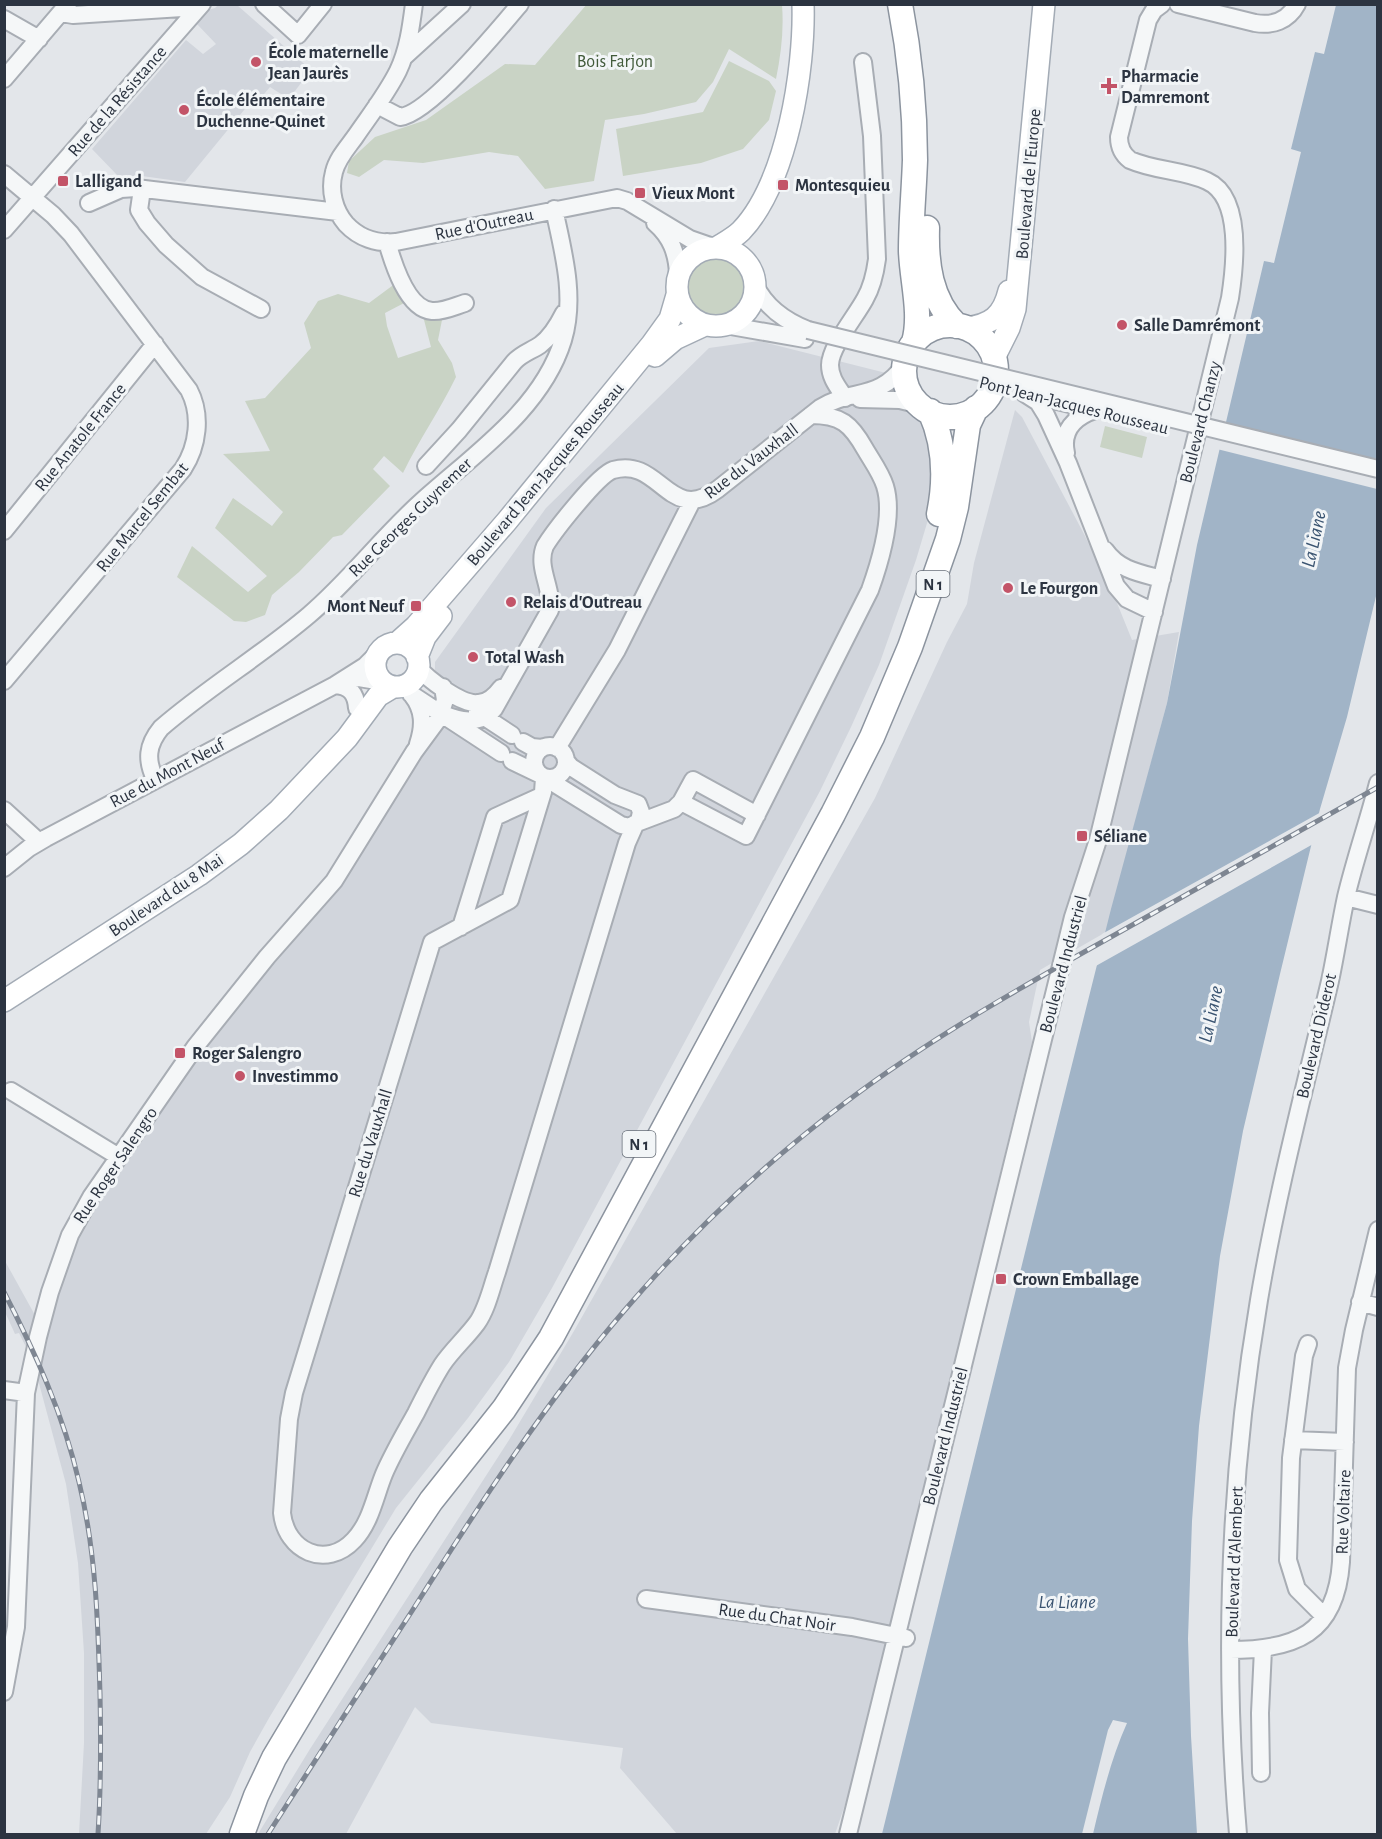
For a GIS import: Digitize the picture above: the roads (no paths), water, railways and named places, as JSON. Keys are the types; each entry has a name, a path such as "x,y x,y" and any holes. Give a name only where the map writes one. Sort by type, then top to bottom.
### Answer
{"highway":[{"path":"900,4 910,74 915,159 911,251 917,320 914,342 905,364 907,387 925,408 951,416 964,414 976,408 986,399 993,386 996,368 994,358 983,340 961,327 939,305 929,267 927,238 928,110 914,4"},
{"path":"914,342 933,328 961,327"},
{"name":"N 1","path":"242,1820 251,1772 276,1726 402,1515 487,1408 537,1334 848,755 876,694 900,632 939,514 943,490 939,433 925,408"},
{"name":"N 1","path":"226,1834 242,1820 280,1748 406,1536 504,1409 550,1338 850,783 898,678 938,568 952,522 968,425 976,408"}],"main road":[{"path":"765,195 741,231 716,247 693,254 684,263 678,284 687,314 694,320 715,325 735,321 746,312 753,300 753,243 756,223 782,152 795,100 801,57 803,4"},
{"name":"Boulevard de l'Europe","path":"961,327 983,326 997,317 1004,307 1010,288 1037,4"},
{"name":"Boulevard de l'Europe","path":"994,358 1010,328 1015,309 1044,4"},
{"path":"716,247 736,253 748,263 754,279"},
{"name":"Boulevard Jean-Jacques Rousseau","path":"678,284 670,319 652,344 498,532 416,626 397,643 388,645 387,679 412,681 424,640 431,627 655,356 675,339 715,325"},
{"path":"397,643 409,647 418,662"},
{"name":"Boulevard du 8 Mai","path":"313,772 369,692 387,679"},
{"name":"Boulevard du 8 Mai","path":"4,1001 226,856 271,818 347,738 378,696 387,679"}],"street":[{"path":"264,4 298,35 323,4"},
{"path":"89,203 122,189 142,189 338,212 332,188 335,167 397,73 405,56 414,4"},
{"path":"405,56 462,4"},
{"path":"377,105 396,116 407,116 458,74 520,4"},
{"path":"1178,4 1265,24 1286,18 1297,4"},
{"name":"Boulevard Chanzy","path":"1088,877 1225,321 1233,272 1232,217 1229,205 1216,186 1203,179 1134,162 1127,158 1120,146 1119,137 1148,20 1154,10 1161,5"},
{"path":"4,79 64,9 73,15 199,8"},
{"name":"Rue de la Résistance","path":"4,230 199,8"},
{"path":"5,20 39,39"},
{"path":"846,398 833,380 830,362 868,293 877,260 872,136 863,62"},
{"name":"Rue Marcel Sembat","path":"4,174 67,228 186,385 193,400 196,430 190,458 173,481 4,681"},
{"path":"142,189 139,207 141,214 171,250 202,277 261,309"},
{"name":"Rue d'Outreau","path":"338,212 344,222 358,234 374,241 387,242 617,198 627,201 695,241 716,247"},
{"name":"Rue d'Outreau","path":"639,208 659,226 672,245 677,260 678,284"},
{"name":"Rue Georges Guynemer","path":"155,779 149,766 148,756 152,741 161,728 311,613 344,583 414,509 529,403 542,386 558,355 565,332 568,304 566,267 554,209"},
{"path":"387,242 395,268 406,289 422,308 440,311 465,303"},
{"path":"754,279 761,297 774,311 807,334"},
{"name":"Rue Georges Guynemer","path":"426,466 459,430 520,355 539,345 551,335 568,304"},
{"path":"715,325 807,334"},
{"name":"Pont Jean-Jacques Rousseau","path":"807,334 1024,393 1377,479"},
{"name":"Pont Jean-Jacques Rousseau","path":"807,334 1377,469"},
{"name":"Rue Anatole France","path":"4,531 155,344"},
{"name":"Rue du Vauxhall","path":"485,717 495,709 550,610 551,600 542,563 543,550 602,477 622,468 638,470 677,496 693,501 701,500 712,494 828,403 882,387 894,378 905,364"},
{"path":"1024,393 1038,402 1044,410 1119,590 1133,603 1154,612"},
{"name":"Rue du Vauxhall","path":"846,398 896,400 925,408"},
{"path":"1068,463 1064,443 1068,428 1080,416 1095,410"},
{"path":"681,802 746,836 870,590 885,535 887,503 885,487 851,427 841,420 826,416 811,416"},
{"path":"555,752 537,752 534,760 535,769 543,777 556,778 562,774 555,752 617,650 693,501"},
{"path":"1100,542 1111,558 1122,567 1162,579"},
{"name":"Rue du Vauxhall","path":"418,662 428,678 485,717 532,747 555,752 571,767 615,795 638,804 641,812 627,843 497,1272 479,1320 439,1371 392,1458 357,1537 342,1549 321,1555 302,1549 289,1536 284,1526 282,1513 289,1419 294,1393 432,942 510,900 542,796 543,777"},
{"name":"Rue du Mont Neuf","path":"4,868 39,842 335,685 365,666 387,679"},
{"name":"Rue du Vauxhall","path":"458,697 474,704 487,701 513,674"},
{"name":"Rue du Mont Neuf","path":"335,685 354,679 387,679"},
{"path":"387,679 441,713 457,726 621,825 630,827 674,809 681,802 693,780 757,814"},
{"name":"Rue Roger Salengro","path":"387,679 417,701 423,720 422,731 414,752"},
{"path":"335,685 352,691 356,698 357,708"},
{"name":"Rue Roger Salengro","path":"4,1692 15,1640 11,1604 26,1393 38,1337 66,1245 84,1208 206,1032 267,957 334,881 414,752 429,734 441,713 445,696 443,687"},
{"path":"441,713 465,720 485,717"},
{"name":"Boulevard Diderot","path":"1260,1291 1279,1194 1333,968 1346,897 1366,832 1377,783"},
{"path":"461,927 495,817 542,796"},
{"path":"4,810 39,842"},
{"name":"Boulevard Industriel","path":"860,1834 902,1637 1073,917 1088,877"},
{"path":"1346,897 1377,905"},
{"path":"11,1091 119,1157"},
{"name":"Rue Voltaire","path":"1230,1650 1281,1646 1299,1638 1312,1630 1324,1617 1335,1598 1339,1583 1347,1368 1377,1230"},
{"name":"Boulevard d'Alembert","path":"1238,1834 1232,1740 1230,1650 1232,1568 1245,1391 1260,1291"},
{"path":"1360,1302 1377,1307"},
{"path":"1308,1344 1304,1356 1290,1472 1288,1560 1297,1589 1324,1617"},
{"path":"4,1390 26,1393"},
{"path":"1293,1440 1345,1442"},
{"name":"Rue du Chat Noir","path":"646,1599 852,1627 902,1637"},
{"name":"Boulevard Industriel","path":"848,1834 902,1637"},
{"path":"1261,1773 1260,1713 1263,1649"}],"water":[{"name":"La Liane","path":"1336,5 1377,5 1377,592 1347,717 1320,809 1280,974 1243,1131 1220,1256 1199,1426 1192,1521 1188,1639 1197,1834 1093,1834 1103,1792 1127,1723 1113,1720 1108,1730 1082,1834 882,1834 1111,909 1167,703 1197,545 1264,261 1274,263 1301,152 1291,149 1315,52 1324,54"}],"railway":[{"path":"268,1834 462,1533 539,1419 566,1382 649,1282 729,1200 816,1125 912,1055 1048,972 1378,787"},
{"path":"4,1292 27,1338 57,1409 73,1457 85,1508 93,1561 98,1640 101,1747 98,1834"}],"place":[{"name":"École maternelle Jean Jaurès","path":"256,62"},
{"name":"Pharmacie Damremont","path":"1109,86"},
{"name":"École élémentaire Duchenne-Quinet","path":"184,110"},
{"name":"Lalligand","path":"63,181"},
{"name":"Montesquieu","path":"783,185"},
{"name":"Vieux Mont","path":"640,193"},
{"name":"Salle Damrémont","path":"1122,325"},
{"name":"Le Fourgon","path":"1008,588"},
{"name":"Relais d'Outreau","path":"511,602"},
{"name":"Mont Neuf","path":"416,606"},
{"name":"Total Wash","path":"473,657"},
{"name":"Séliane","path":"1082,836"},
{"name":"Roger Salengro","path":"180,1053"},
{"name":"Investimmo","path":"240,1076"},
{"name":"Crown Emballage","path":"1001,1279"}],"park label":[{"name":"Bois Farjon","path":"615,61"}]}
